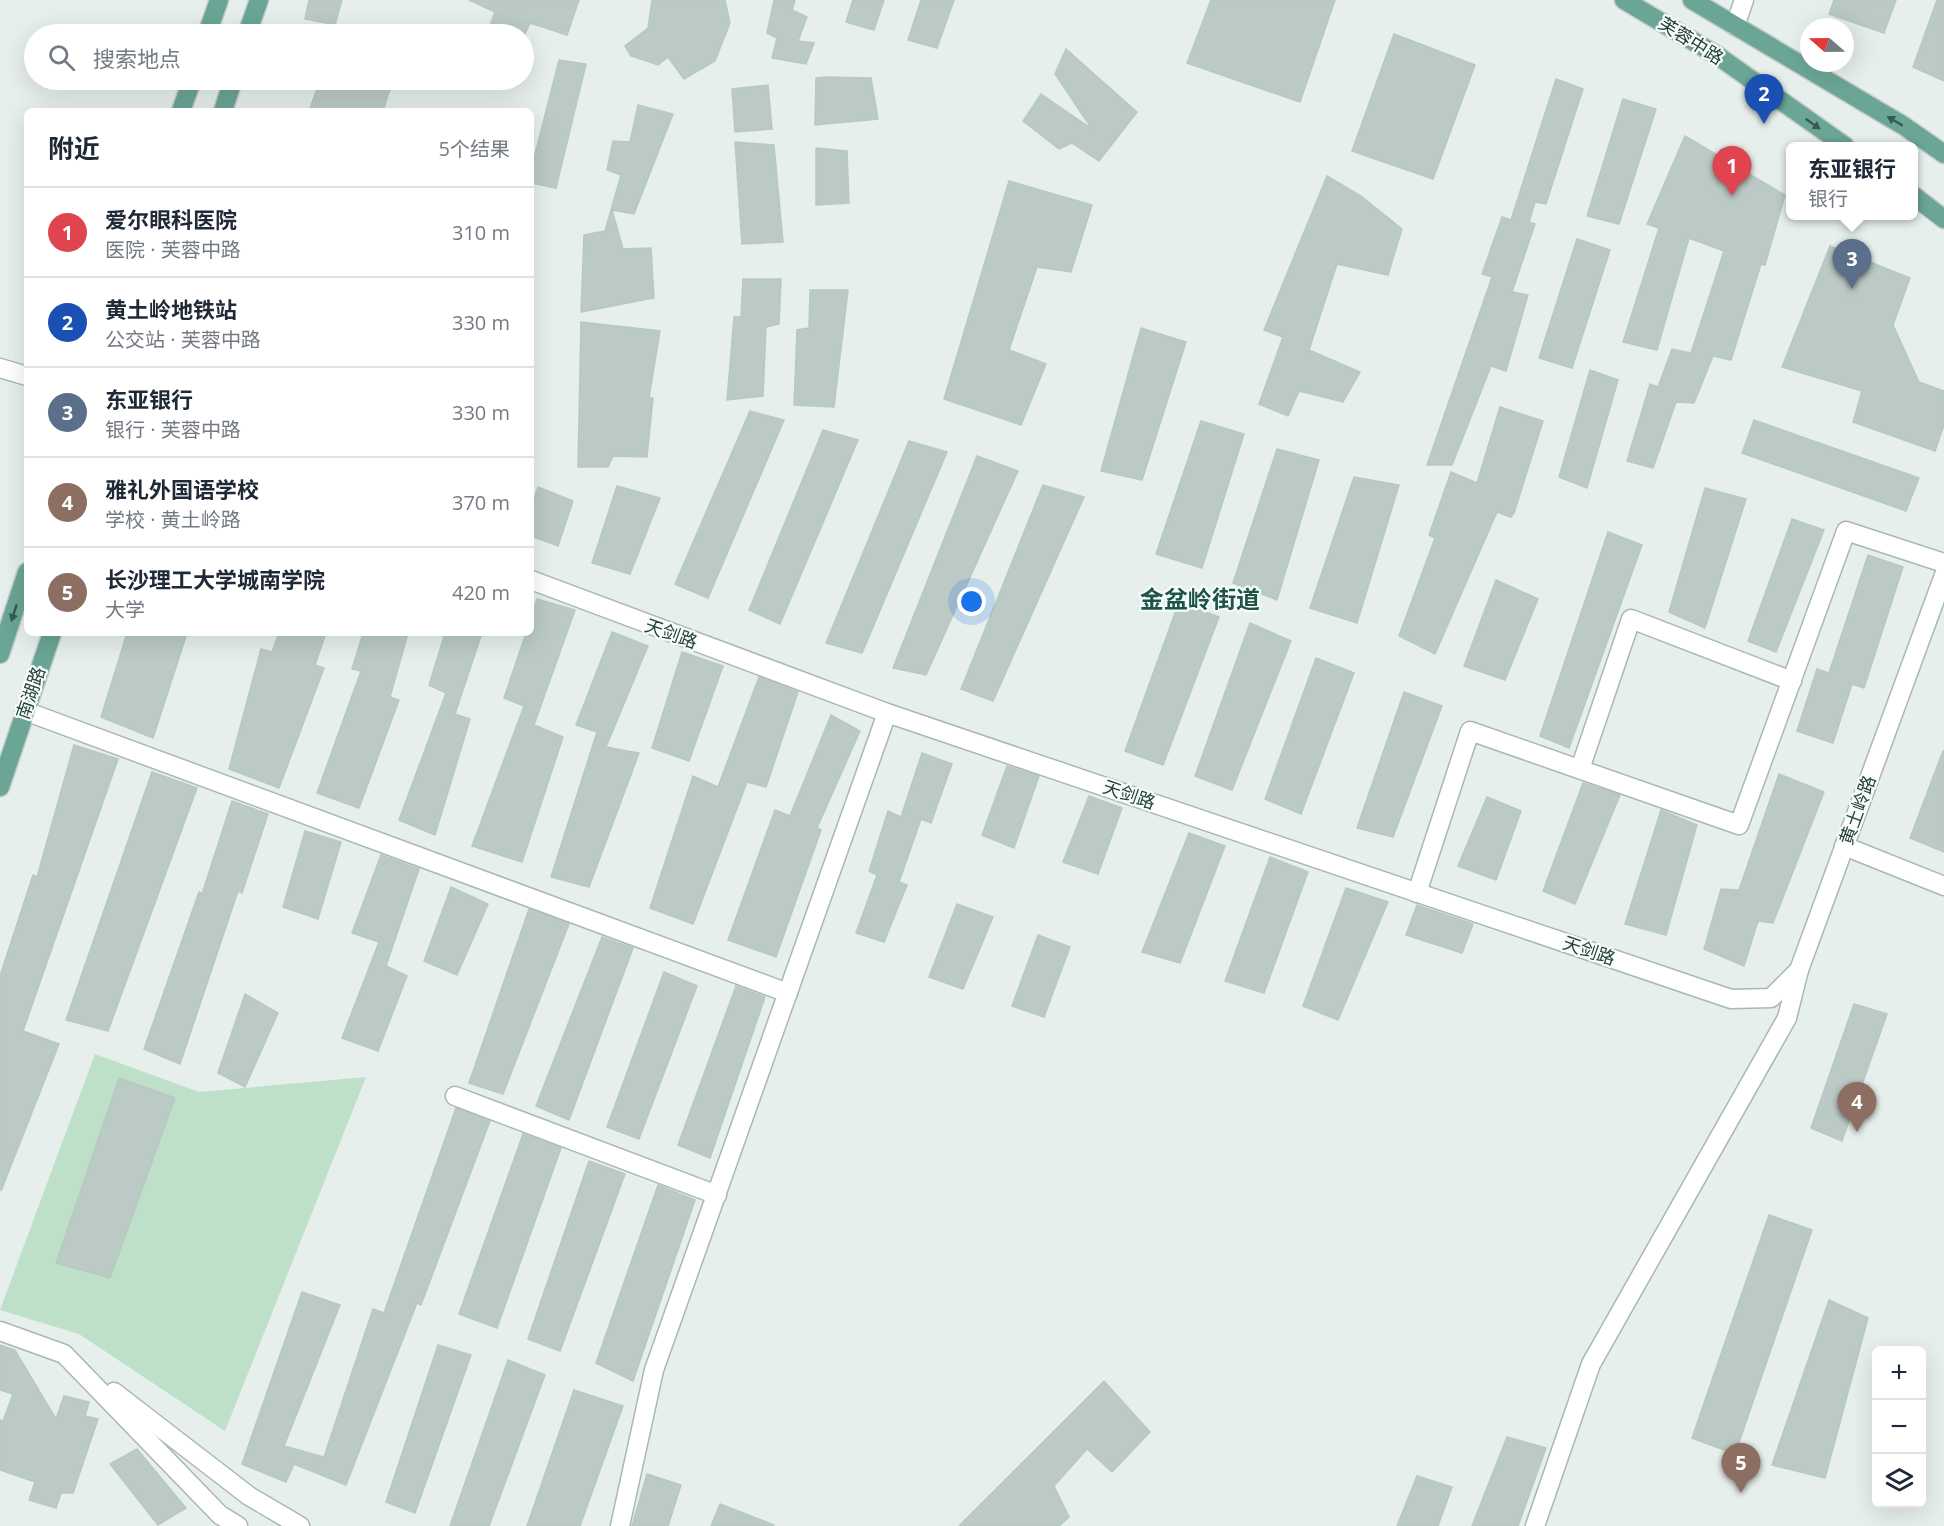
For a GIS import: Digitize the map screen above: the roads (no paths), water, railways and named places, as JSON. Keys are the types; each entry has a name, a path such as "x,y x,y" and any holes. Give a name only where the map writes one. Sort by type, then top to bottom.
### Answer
{"main road":[{"path":"211,24 219,0"},
{"path":"251,24 259,0"},
{"name":"芙蓉中路","path":"1624,0 1718,56 1838,142"},
{"name":"芙蓉中路","path":"1692,0 1904,126 1944,154"},
{"path":"182,108 188,90"},
{"path":"224,108 230,90"},
{"path":"1918,199 1944,219"},
{"path":"0,654 24,581"},
{"name":"南湖路","path":"0,787 50,636"}],"street":[{"path":"1735,26 1744,0"},
{"path":"0,368 24,375"},
{"path":"1417,893 1470,731 1739,825 1846,531 1944,563"},
{"name":"黄土岭路","path":"1731,999 1771,998 1799,970 1944,575"},
{"name":"天剑路","path":"534,581 887,713 1731,999"},
{"path":"1580,769 1631,619 1792,681"},
{"path":"25,711 788,993"},
{"path":"620,1526 654,1370 887,713"},
{"path":"1845,846 1944,885"},
{"path":"1535,1526 1591,1364 1787,1018 1799,970"},
{"path":"454,1096 717,1195"},
{"path":"0,1331 64,1354 249,1496 300,1526"},
{"path":"64,1354 220,1515 238,1526"}],"place":[{"name":"黄土岭地铁站","path":"1764,124"},
{"name":"爱尔眼科医院","path":"1732,196"},
{"name":"东亚银行","path":"1852,289"},
{"name":"雅礼外国语学校","path":"1857,1132"},
{"name":"长沙理工大学城南学院","path":"1741,1493"}],"district":[{"name":"金盆岭街道","path":"1200,600"}]}
